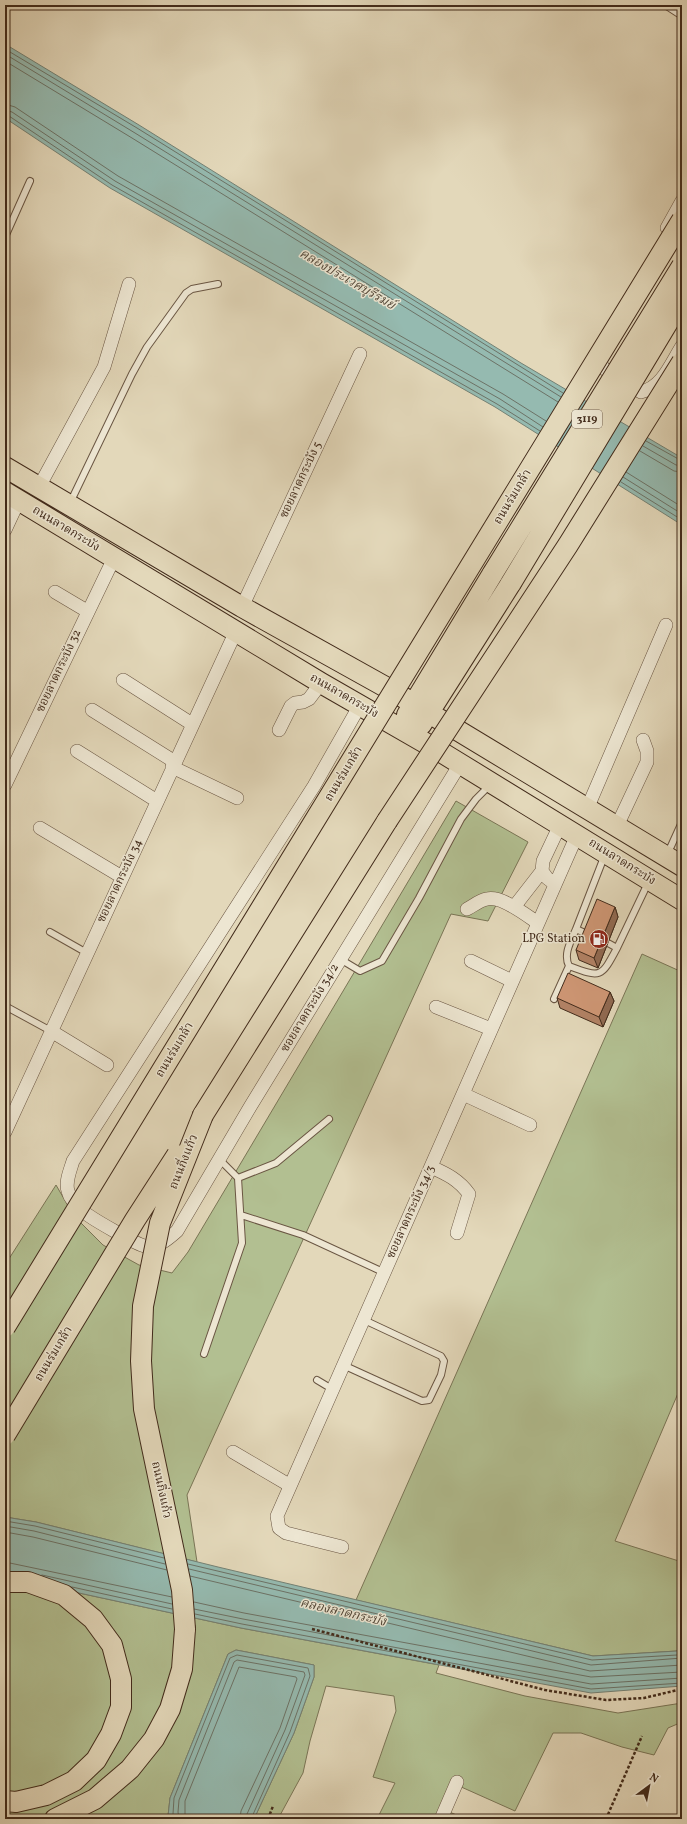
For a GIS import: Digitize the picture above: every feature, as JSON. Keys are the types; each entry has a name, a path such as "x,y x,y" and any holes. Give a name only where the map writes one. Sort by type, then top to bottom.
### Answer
{"main road":[{"name":"ถนนร่มเกล้า","path":"5,1327 682,220"},
{"name":"ถนนร่มเกล้า","path":"420,709 493,573 682,266"},
{"name":"3119","path":"420,709 511,583 682,299"},
{"name":"ถนนร่มเกล้า","path":"5,1435 135,1220 203,1115 387,821 568,545 682,362"},
{"name":"ถนนลาดกระบัง","path":"5,467 242,607 420,709 674,861"},
{"name":"ถนนลาดกระบัง","path":"12,496 321,683 492,783 682,900"},
{"path":"407,732 420,709"},
{"name":"ถนนกิ่งแก้ว","path":"55,1819 95,1799 130,1769 154,1739 170,1709 182,1669 185,1629 182,1590 144,1409 141,1361 143,1306 160,1223 203,1115"},
{"path":"5,1582 28,1582 64,1596 93,1619 112,1645 121,1679 121,1707 111,1734 96,1760 74,1782 46,1795 16,1802 5,1801"}],"street":[{"path":"682,201 600,344 598,357 603,368 641,392 650,390 660,382 682,346"},
{"path":"39,488 104,367 129,284"},
{"name":"ซอยลาดกระบัง 5","path":"242,607 360,354"},
{"path":"5,530 12,496"},
{"name":"ซอยลาดกระบัง 32","path":"5,785 87,611 114,558"},
{"path":"55,592 87,611"},
{"path":"587,809 666,625"},
{"name":"ซอยลาดกระบัง 34","path":"6,1125 51,1032 236,631"},
{"path":"123,680 192,724"},
{"path":"279,730 291,706 295,703 303,702 309,699 321,683"},
{"name":"ซอยลาดกระบัง 34/2","path":"360,706 310,792 73,1161 68,1175 68,1191 73,1201 85,1213 143,1246 156,1246 168,1239 177,1231 219,1159 460,764"},
{"path":"92,710 174,764 237,798"},
{"path":"617,826 647,762 647,751 643,740"},
{"path":"77,751 157,801"},
{"path":"514,907 542,871 543,861 560,825"},
{"path":"40,828 122,877"},
{"name":"ซอยลาดกระบัง 34/3","path":"342,1547 286,1533 279,1528 277,1516 342,1364 431,1167 577,835"},
{"path":"542,871 547,878 555,884"},
{"path":"467,909 487,898 497,899 514,907 538,923"},
{"path":"471,961 512,980"},
{"path":"436,1007 491,1029"},
{"path":"51,1032 107,1065"},
{"path":"463,1094 530,1125"},
{"path":"431,1167 453,1177 469,1194 457,1233"},
{"path":"233,1452 289,1485"},
{"path":"441,1819 457,1782"}],"lane":[{"path":"665,5 682,16"},
{"path":"5,237 30,181"},
{"path":"69,505 122,391 147,347 186,293 192,289 218,284"},
{"path":"340,960 360,971 382,961 419,898 461,819 476,799 492,783"},
{"path":"674,861 682,822"},
{"path":"606,853 568,948 565,959 569,966 587,973 597,974 606,968 650,879"},
{"path":"576,929 589,935"},
{"path":"50,932 87,953"},
{"path":"608,943 617,948"},
{"path":"554,999 569,966"},
{"path":"5,1006 51,1032"},
{"path":"238,1178 276,1163 329,1119"},
{"path":"204,1354 242,1243 238,1178 219,1159"},
{"path":"241,1215 303,1235 384,1272"},
{"path":"342,1364 422,1401 429,1400 441,1376 444,1361 441,1356 362,1319"},
{"path":"317,1380 332,1389"}],"path":[{"path":"312,1629 545,1690 591,1698 606,1700 644,1698 682,1689"},
{"path":"606,1819 642,1736"},
{"path":"268,1819 273,1806"}],"green space":[{"path":"456,801 528,842 488,921 451,914 187,1495 197,1562 36,1522 5,1517 5,1265 56,1185 74,1216 103,1245 139,1265 172,1273 188,1252"},
{"path":"642,954 682,972 682,1384 615,1541 682,1562 682,1639 677,1651 593,1656 356,1600"},
{"path":"5,1577 241,1628 439,1665 436,1673 525,1696 618,1713 682,1703 682,1722 668,1728 654,1755 622,1747 581,1733 553,1733 515,1811 459,1786 447,1811 466,1819 377,1819 395,1783 373,1777 396,1711 394,1696 326,1686 310,1741 303,1773 278,1819 254,1819 294,1733 314,1677 314,1665 236,1650 228,1654 170,1798 168,1816 174,1819 5,1819"}],"water":[{"name":"คลองประเวศบุรีรมย์","path":"5,44 139,125 521,363 682,458 682,525 495,407 110,188 5,118"},
{"name":"คลองลาดกระบัง","path":"5,1517 36,1522 593,1656 677,1651 682,1648 682,1686 591,1693 241,1628 5,1577"},
{"path":"236,1650 314,1665 314,1677 294,1733 254,1819 174,1819 168,1816 170,1798 228,1654"}],"building":[{"path":"597,899 615,907 594,958 576,950"},
{"path":"568,973 610,992 599,1017 557,998"}],"place":[{"name":"LPG Station","path":"599,939"}]}
